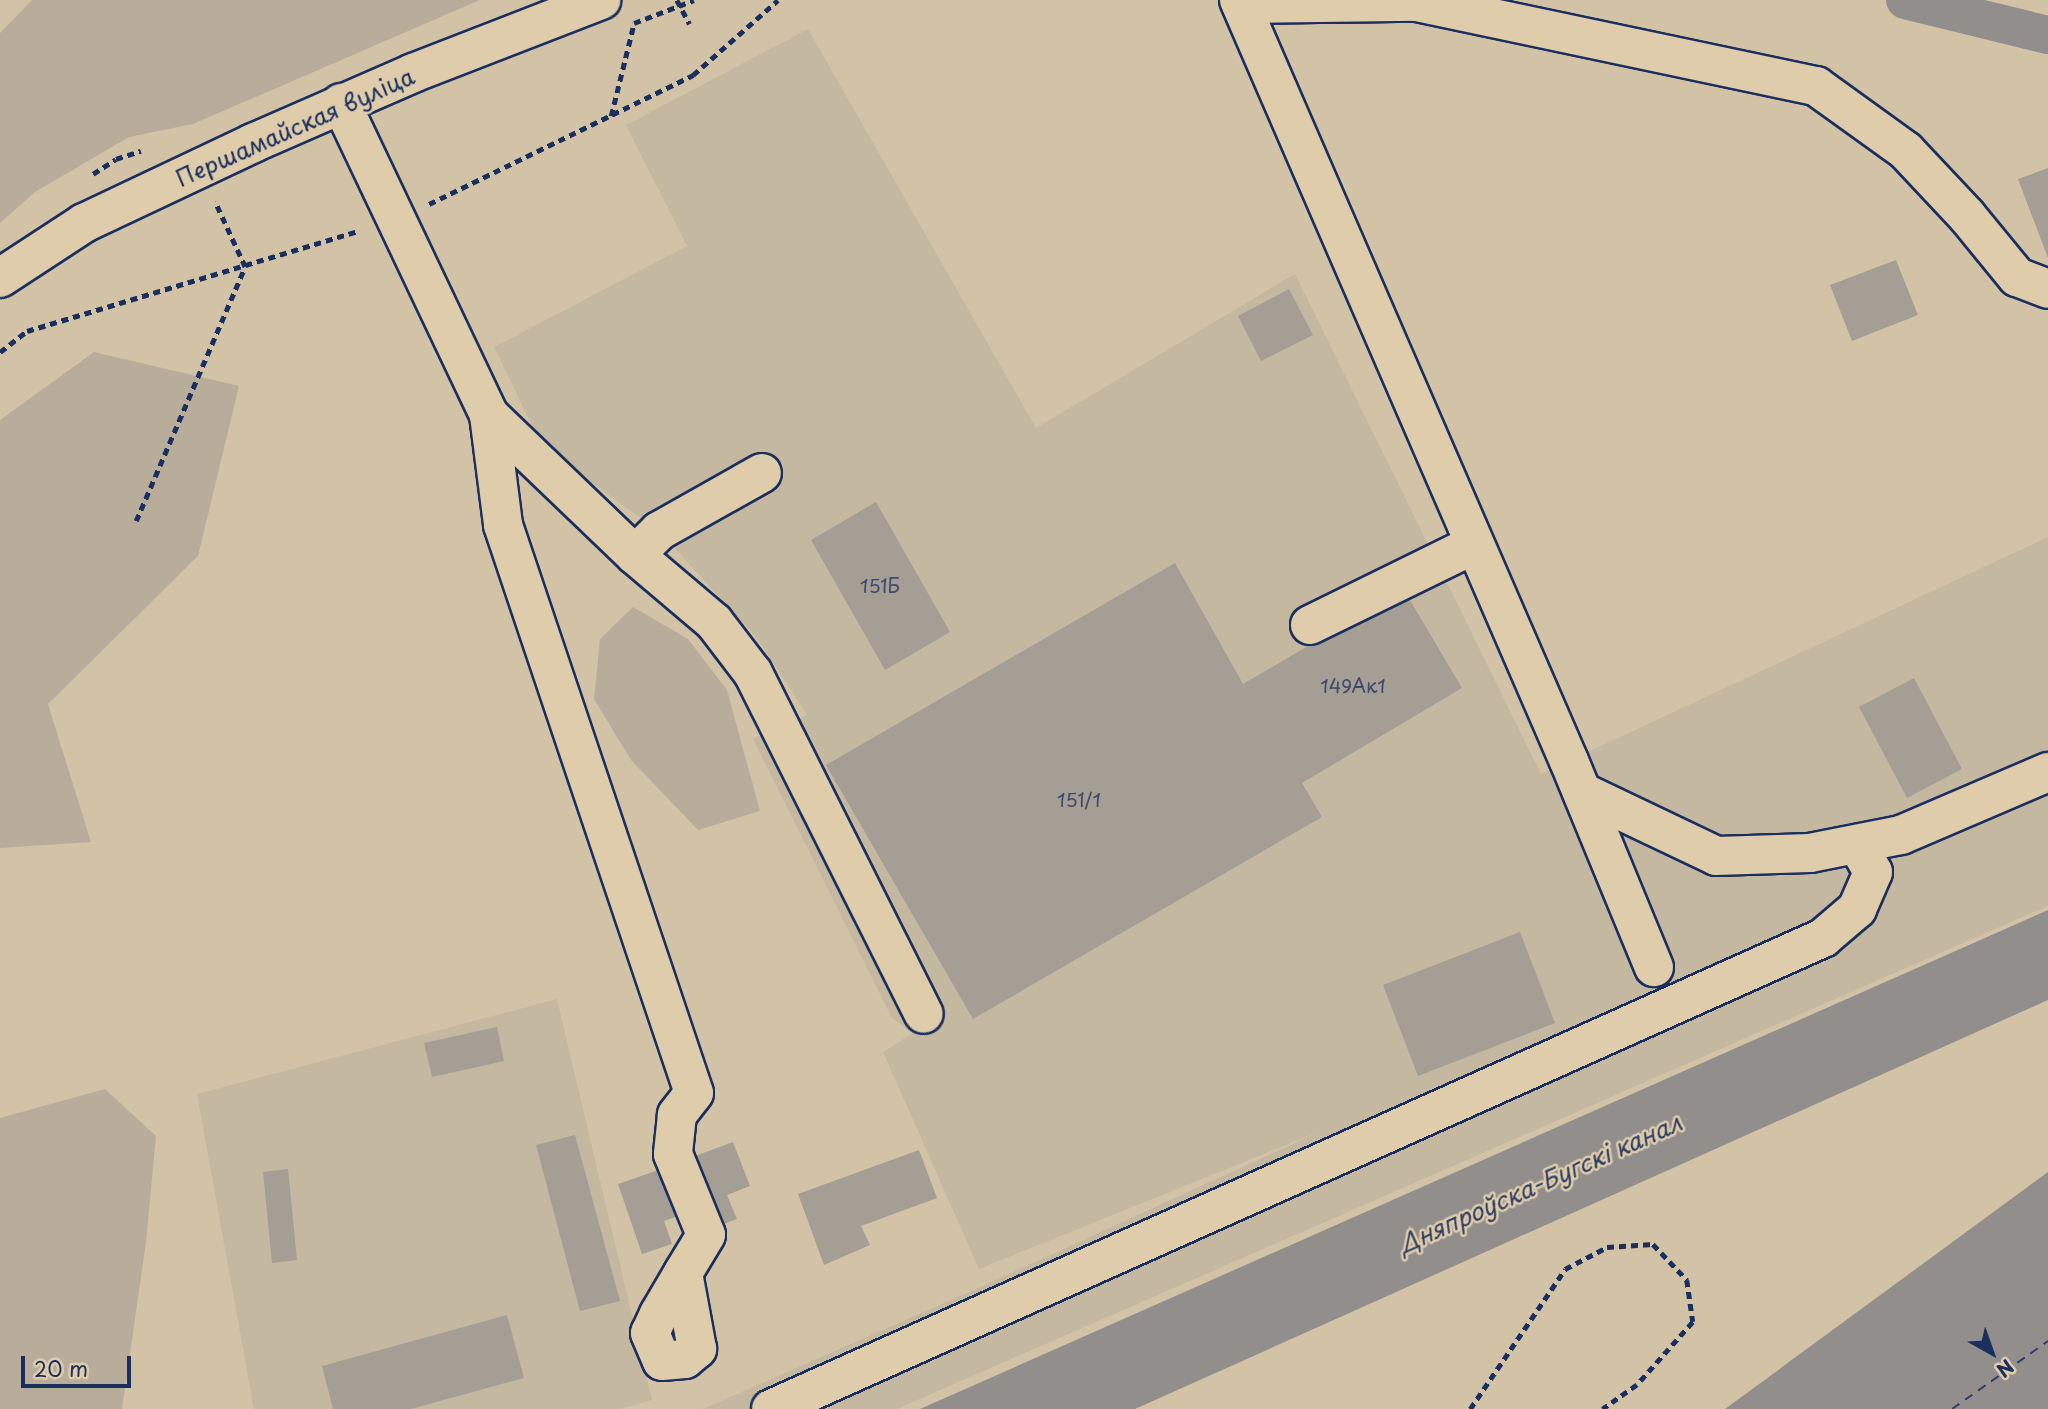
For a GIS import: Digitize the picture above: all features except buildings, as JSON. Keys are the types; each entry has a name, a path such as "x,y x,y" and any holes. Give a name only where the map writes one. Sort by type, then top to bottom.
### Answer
{"main road":[{"name":"Першамайская вуліца","path":"0,278 84,223 341,103 601,0"},
{"path":"1654,967 1582,792 1240,2 1417,2 1816,86 1906,151 1967,216 2017,276 2048,289"},
{"path":"341,103 489,415 503,525 694,1093 677,1115 673,1154 706,1235 683,1273"},
{"path":"489,415 635,555 714,622 753,673 924,1014"},
{"path":"635,555 659,531 762,473"},
{"path":"1310,625 1474,545"},
{"path":"1582,792 1716,856 1810,853 1901,835 2048,772"},
{"path":"771,1409 1823,939 1857,909 1873,872 1857,844"}],"path":[{"path":"611,117 634,23 679,3 694,0"},
{"path":"0,352 27,331 397,219 693,75 778,0"},
{"path":"679,3 690,23"},
{"path":"136,521 245,267"},
{"path":"1470,1409 1564,1269 1607,1247 1653,1244 1687,1280 1693,1322 1637,1385 1603,1409"}],"shaded area":[{"path":"32,0 480,0 193,124 129,137 35,192 0,223 0,33"},
{"path":"808,29 1036,428 1295,274 1541,774 2048,537 2048,906 897,1409 703,1409 976,1289 1321,1131 979,1269 883,1052 913,1033 892,1018 753,739 807,715 757,638 659,531 543,448 494,347 687,246 626,125"},
{"path":"94,352 239,386 198,556 48,704 91,842 0,848 0,420"},
{"path":"633,607 688,639 727,690 760,811 698,830 631,760 594,699 600,639"},
{"path":"557,999 652,1400 620,1409 254,1409 197,1094"},
{"path":"105,1089 156,1136 146,1242 122,1409 0,1409 0,1118"}],"water":[{"name":"Дняпроўска-Бугскі канал","path":"2048,910 2048,1000 1135,1409 920,1409"},
{"path":"2048,1172 2048,1409 1725,1409"}],"waterway":[{"path":"1905,0 2048,35"}],"ferry route":[{"path":"1952,1409 2048,1341"}]}
